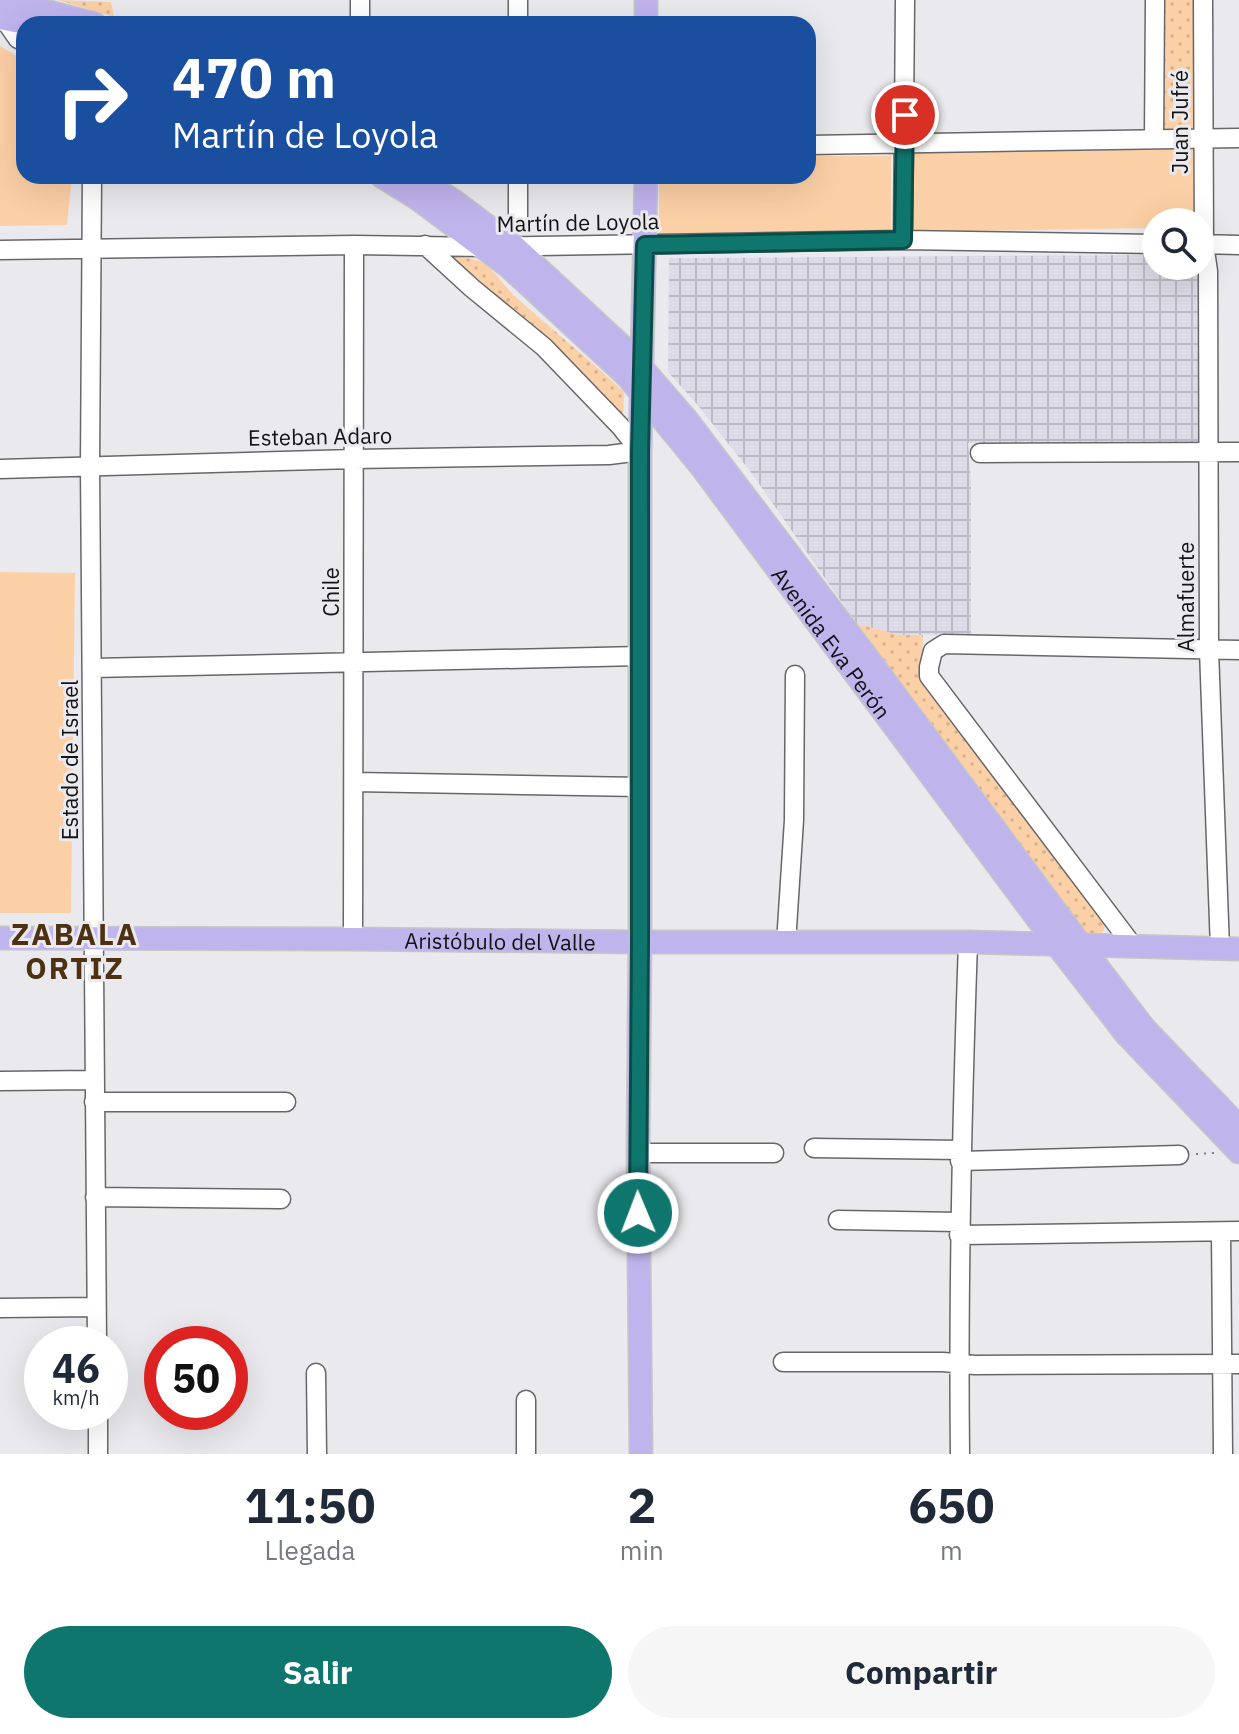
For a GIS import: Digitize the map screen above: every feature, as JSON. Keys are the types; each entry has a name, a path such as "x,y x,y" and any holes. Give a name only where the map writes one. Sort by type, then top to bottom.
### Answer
{"main road":[{"path":"3,12 34,16"},
{"name":"Avenida Eva Perón","path":"394,184 509,267 627,376 700,465 1068,945 1239,1127"},
{"name":"Avenida Eva Perón","path":"428,184 514,246 628,352 687,420 1068,945 1126,1034 1230,1153"},
{"path":"641,1454 638,1153 640,451 646,184"},
{"name":"Aristóbulo del Valle","path":"0,938 968,942 1230,949"}],"street":[{"path":"903,240 905,0"},
{"name":"Juan Jufré","path":"1154,139 1155,0"},
{"name":"Juan Jufré","path":"1202,208 1203,0"},
{"path":"3,12 16,35"},
{"path":"816,145 1239,138"},
{"name":"Estado de Israel","path":"92,184 90,466 97,1326"},
{"path":"518,184 518,216"},
{"name":"Martín de Loyola","path":"0,250 903,240 1142,244"},
{"path":"1214,244 1239,245"},
{"name":"Chile","path":"353,939 354,245"},
{"path":"425,245 544,347 640,451"},
{"name":"Almafuerte","path":"1208,280 1209,650 1230,949"},
{"name":"Esteban Adaro","path":"0,469 609,455 640,451"},
{"path":"980,453 1239,452"},
{"path":"1133,946 929,676 933,651 944,644 1239,650"},
{"path":"93,668 640,656"},
{"path":"786,943 794,820 795,675"},
{"path":"354,782 640,787"},
{"path":"960,1454 961,1156 968,942"},
{"path":"0,1081 94,1080"},
{"path":"94,1102 286,1102"},
{"path":"814,1148 961,1156 1179,1155"},
{"path":"638,1153 774,1153"},
{"path":"95,1197 281,1199"},
{"path":"838,1220 960,1229 1230,1231 1230,1364 1223,1454"},
{"path":"0,1308 96,1307"},
{"path":"783,1362 1230,1364"},
{"path":"316,1373 317,1454"},
{"path":"526,1400 526,1454"},
{"path":"98,1430 98,1454"}],"path":[{"path":"1179,1155 1230,1153"}],"shaded area":[{"path":"58,0 111,2 114,16"},
{"path":"1163,0 1197,0 1195,132 1161,131"},
{"path":"0,46 16,55 16,184 71,184 67,225 0,226"},
{"path":"1193,149 1194,208 1142,208 1142,228 914,232 913,153"},
{"path":"816,156 891,156 891,234 659,234 659,184 816,184"},
{"path":"1142,255 1142,280 1199,280 1202,442 968,443 971,481 971,634 899,635 857,624 750,471 668,372 669,258"},
{"path":"447,256 474,260 488,266 517,298 624,392 623,419"},
{"path":"0,572 75,573 71,913 0,913"},
{"path":"857,624 899,635 923,635 922,672 1105,923 1101,933 1083,931"}],"district":[{"name":"ZABALA ORTIZ","path":"75,950"}],"route":[{"path":"638,1213 640,451 645,245 903,240 905,115"}]}
